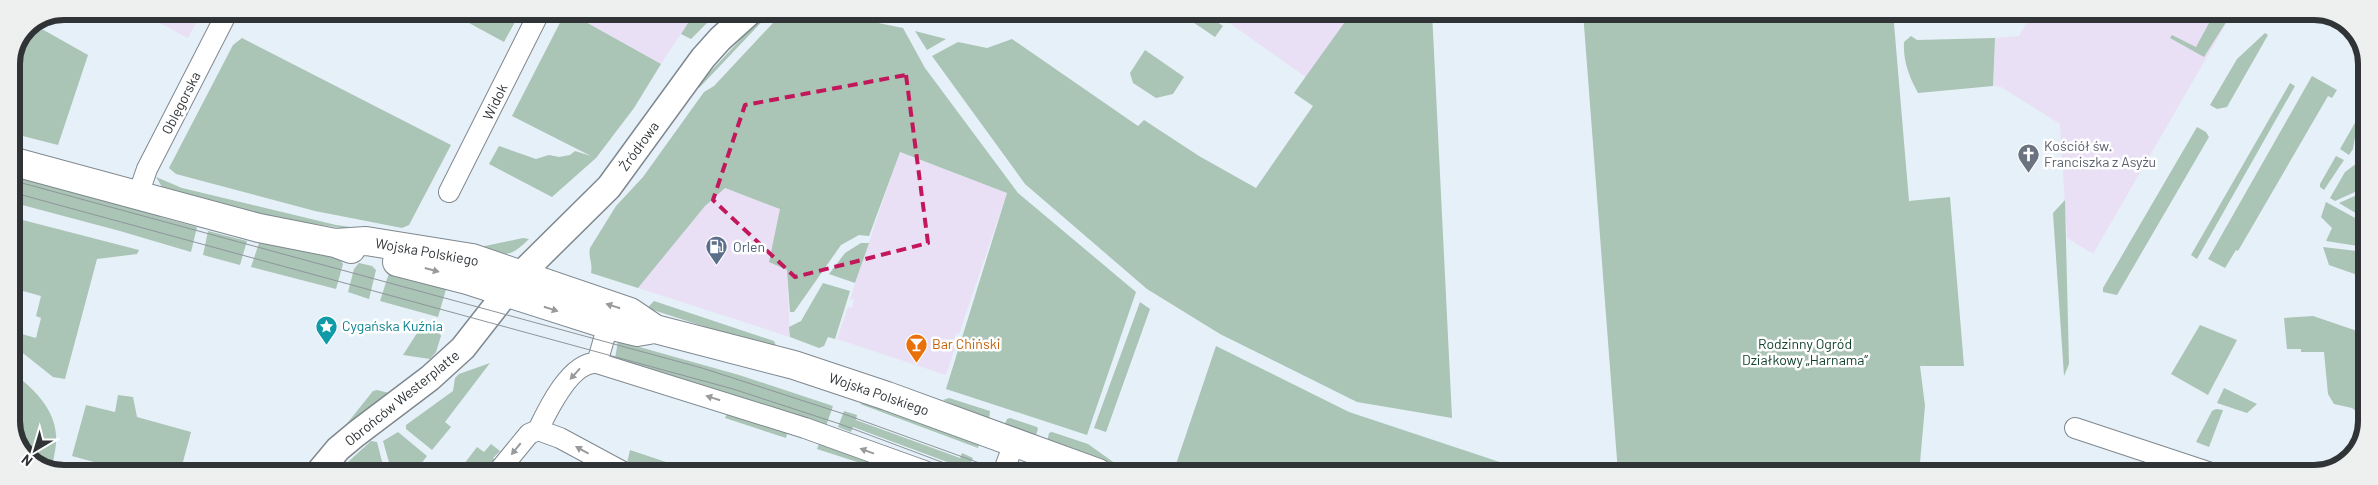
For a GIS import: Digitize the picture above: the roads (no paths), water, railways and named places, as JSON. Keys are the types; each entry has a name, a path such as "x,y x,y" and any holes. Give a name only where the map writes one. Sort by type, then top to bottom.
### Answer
{"main road":[{"name":"Wojska Polskiego","path":"20,163 259,228 335,243 354,251 466,280 513,284 630,312 655,329 794,365 887,396 1076,465"},
{"name":"Wojska Polskiego","path":"513,284 608,325 637,332 655,329"}],"street":[{"name":"Oblęgorska","path":"138,195 146,169 223,20"},
{"name":"Widok","path":"449,192 536,20"},
{"name":"Źródłowa","path":"513,284 609,187 703,58 741,20"},
{"name":"Obrońców Westerplatte","path":"325,465 338,449 356,434 449,362 479,330 513,284"},
{"path":"597,363 608,325"},
{"path":"538,430 552,401 577,371 584,364 597,363 796,425 908,465"},
{"path":"2075,428 2187,465"},
{"path":"503,465 528,434 538,430 560,438 610,465"},
{"path":"1006,465 1014,443"}],"tram line":[{"path":"20,182 702,368 844,414 985,465"},
{"path":"20,194 733,389 840,424 950,465"}],"place":[{"name":"Kościół św. Franciszka z Asyżu","path":"2028,173"},
{"name":"Orlen","path":"717,266"},
{"name":"Cygańska Kuźnia","path":"326,345"},
{"name":"Bar Chiński","path":"916,363"}],"park label":[{"name":"Rodzinny Ogród Działkowy „Harnama”","path":"1805,352"}]}
